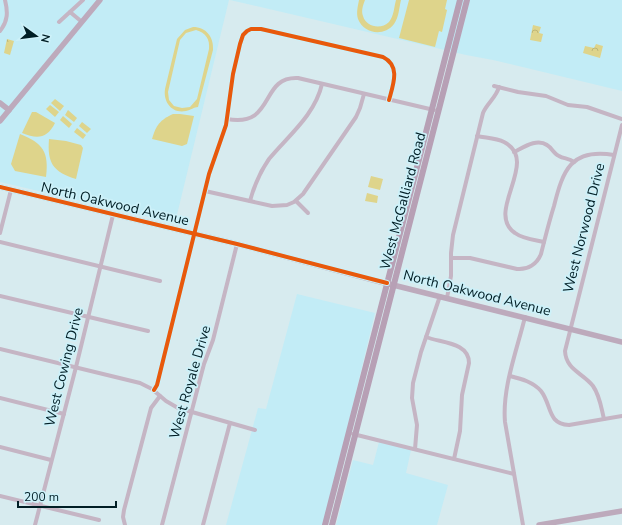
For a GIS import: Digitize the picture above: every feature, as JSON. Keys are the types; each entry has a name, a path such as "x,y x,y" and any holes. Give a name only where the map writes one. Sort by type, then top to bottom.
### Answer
{"main road":[{"name":"West McGalliard Road","path":"332,525 352,433 460,0"},
{"name":"West McGalliard Road","path":"390,284 467,0"},
{"name":"West McGalliard Road","path":"325,525 352,433"}],"street":[{"path":"0,31 7,18 6,0"},
{"path":"59,22 83,0"},
{"path":"0,121 100,0"},
{"path":"70,12 82,22"},
{"path":"154,390 157,385 205,191 227,119 235,62 241,40 248,30 261,29 385,58 392,64 395,74 389,100"},
{"path":"227,119 242,120 256,114 265,105 273,88 284,80 298,78 438,111"},
{"path":"250,201 257,179 264,166 314,106 322,84"},
{"path":"447,298 451,276 453,235 477,136 485,109 495,96 496,87 546,96 568,105 587,107 622,119"},
{"path":"205,191 276,207 287,205 296,200 306,190 356,117 364,94"},
{"path":"0,103 7,112"},
{"path":"0,109 7,112"},
{"name":"West Norwood Drive","path":"604,419 599,398 594,388 590,382 574,370 568,361 565,351 622,125"},
{"path":"477,136 504,142 514,152 517,158 517,167 506,210 505,216 507,223 516,234 544,242"},
{"path":"514,152 540,142 548,145 558,156 570,159 574,162"},
{"path":"451,258 470,258 514,269 524,269 534,264 539,258 560,180 565,171 574,162 593,154 599,153 614,155"},
{"name":"North Oakwood Avenue","path":"0,187 237,244 622,342"},
{"path":"0,233 11,190"},
{"path":"296,200 308,213"},
{"name":"West Cowing Drive","path":"35,525 76,367 113,214"},
{"path":"0,242 160,281"},
{"name":"West Royale Drive","path":"162,525 204,364 213,340 237,244"},
{"path":"0,296 148,332"},
{"path":"415,449 417,425 412,398 413,383 421,352 440,296"},
{"path":"523,525 504,415 505,400 510,376 525,317"},
{"path":"426,337 459,346 464,350 469,358 461,400 460,431 454,459"},
{"path":"0,349 140,383 154,390 172,405 192,413 255,430"},
{"path":"510,376 526,380 536,387 544,397 552,417 560,423 569,425 622,416"},
{"path":"125,525 124,510 151,408 160,396"},
{"path":"0,398 64,414"},
{"path":"203,525 230,423"},
{"path":"352,433 514,474"},
{"path":"0,447 51,460"},
{"path":"0,496 99,520"},
{"path":"539,525 622,511"}],"shaded area":[{"path":"0,0 229,0 175,223 0,182"},
{"path":"230,0 622,0 622,91 493,60"},
{"path":"297,294 375,313 324,525 226,525 258,408 266,409"},
{"path":"379,442 411,450 406,473 448,485 437,525 336,525 353,460 373,465"}],"green space":[{"path":"359,0 365,0 362,12 367,23 378,27 391,20 396,0 401,0 396,21 385,31 369,31 361,24 357,16"},
{"path":"409,0 447,0 445,9 447,10 442,32 439,31 435,47 399,38"},
{"path":"533,25 541,27 539,33 543,34 541,42 530,40"},
{"path":"198,27 205,31 211,37 213,50 198,107 188,111 177,111 167,102 165,98 165,89 177,39 185,30","holes":["196,30 207,37 209,49 197,99 190,107 182,108 174,106 169,100 168,92 180,40 186,33"]},
{"path":"7,39 14,41 10,55 4,53"},
{"path":"596,44 603,46 600,58 583,53 585,46 594,48"},
{"path":"55,99 64,106 60,111 51,103"},
{"path":"50,105 59,112 55,117 46,109"},
{"path":"68,110 77,118 74,122 65,115"},
{"path":"32,112 36,112 55,123 45,135 37,137 22,133"},
{"path":"173,114 194,116 187,144 182,146 152,139 159,124 165,118"},
{"path":"63,116 72,124 69,128 60,120"},
{"path":"82,122 91,129 87,133 79,126"},
{"path":"77,128 86,135 83,139 74,132"},
{"path":"20,134 34,141 43,150 47,168 46,177 15,171 11,164"},
{"path":"49,139 81,145 83,148 76,179 57,170 53,165 49,154"},
{"path":"371,176 383,179 380,190 368,187"},
{"path":"367,193 378,196 377,203 365,201"}],"cycle path":[{"path":"154,390 157,385 209,174 226,125 233,74 243,35 251,29 261,29 383,57 389,61 394,71 394,82 389,100"},
{"path":"0,187 237,244 387,283"}]}
